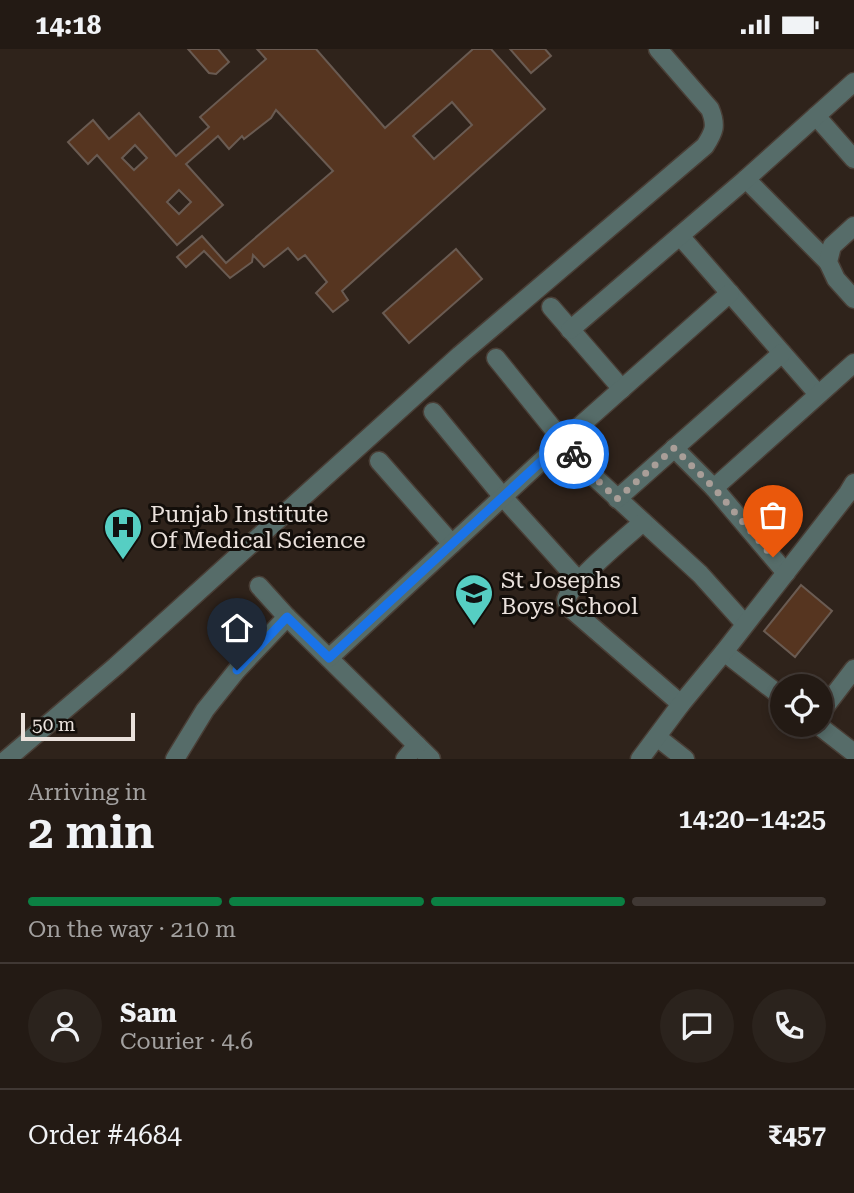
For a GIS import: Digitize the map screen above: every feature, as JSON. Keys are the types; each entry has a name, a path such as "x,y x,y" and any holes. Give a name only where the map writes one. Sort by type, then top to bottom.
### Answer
{"street":[{"path":"7,759 116,666 460,355 705,146 714,133 714,119 710,109 658,49"},
{"path":"570,330 854,82"},
{"path":"816,116 854,159"},
{"path":"746,179 828,263 836,279 854,299"},
{"path":"828,263 832,246 854,226"},
{"path":"680,236 818,394"},
{"path":"329,658 563,441 730,293"},
{"path":"551,307 622,389"},
{"path":"617,499 782,353"},
{"path":"496,358 590,473 700,573 746,624"},
{"path":"714,488 854,363"},
{"path":"433,412 503,497 579,581"},
{"path":"674,448 714,488 786,573"},
{"path":"379,461 452,544"},
{"path":"640,759 854,483"},
{"path":"643,522 579,581 566,600 569,607 681,703"},
{"path":"259,586 329,658 411,752 431,759"},
{"path":"175,759 205,710 237,670 287,617"},
{"path":"724,652 770,688"},
{"path":"833,696 854,669"},
{"path":"657,737 685,759"},
{"path":"833,737 854,753"}],"building":[{"path":"188,49 218,49 229,62 216,74 209,73"},
{"path":"257,49 316,49 385,128 473,49 491,49 545,109 342,291 348,300 333,312 316,293 327,282 305,255 298,260 288,248 264,267 253,255 252,262 230,278 204,251 186,267 177,257 202,236 226,263 333,171 276,110 271,118 244,139 242,136 229,149 218,136 186,164 223,205 177,245 97,155 88,164 68,142 93,120 109,139 139,113 176,156 209,127 200,117 266,59","holes":["452,102 472,125 434,159 413,136","135,145 147,158 134,170 122,158","179,190 191,202 179,214 167,202"]},
{"path":"510,49 545,49 551,56 531,73"},
{"path":"456,249 482,279 409,343 383,313"},
{"path":"801,585 832,611 795,657 764,631"}],"way so far":[{"path":"574,454 617,499 674,448 714,488 773,557"}],"place":[{"name":"Punjab Institute Of Medical Science","path":"123,561"},
{"name":"St Josephs Boys School","path":"474,627"}],"route":[{"path":"237,670 287,617 329,658 563,441 574,454"}]}
